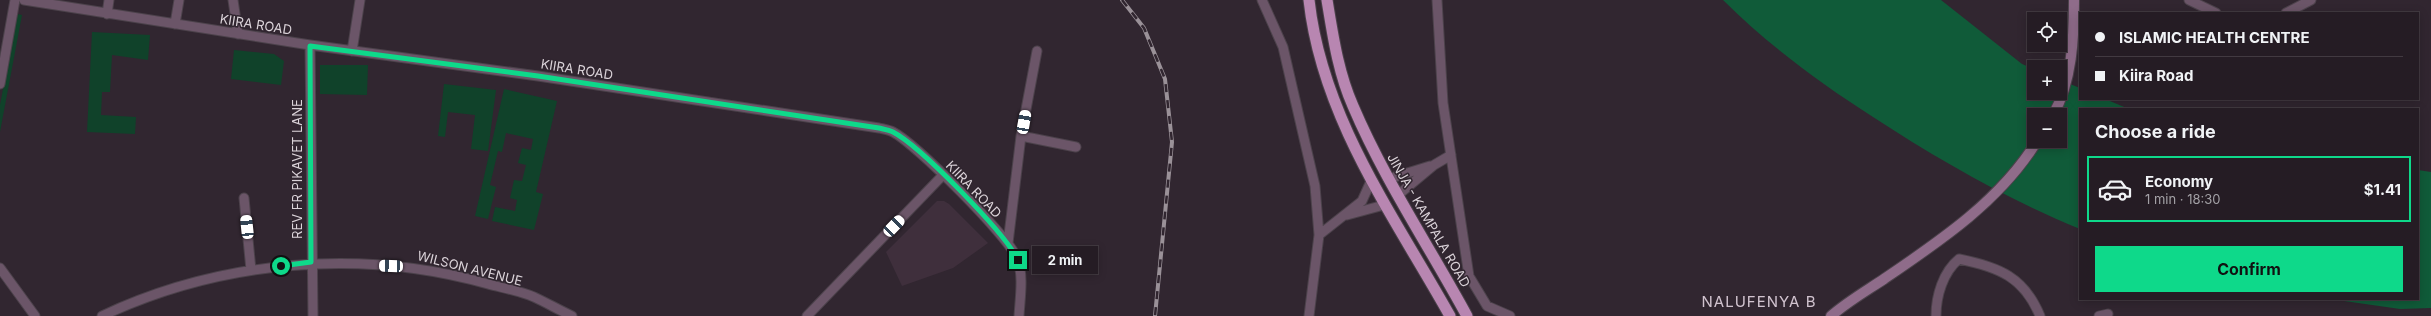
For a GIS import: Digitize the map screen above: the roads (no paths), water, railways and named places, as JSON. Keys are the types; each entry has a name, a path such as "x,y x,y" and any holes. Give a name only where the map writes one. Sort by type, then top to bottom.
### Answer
{"highway":[{"path":"1309,0 1316,40 1338,110 1371,181 1384,205 1450,316"},
{"name":"JINJA - KAMPALA ROAD","path":"1327,0 1334,44 1348,93 1388,179 1467,316"}],"main road":[{"path":"2056,108 2066,84 2071,56 2074,0"},
{"path":"1831,316 1958,226 2008,180 2028,157 2033,148"}],"street":[{"path":"0,84 15,0"},
{"name":"KIIRA ROAD","path":"24,0 310,46 538,76 879,128 893,132 944,175 1008,243 1018,260 1020,274 1019,316"},
{"path":"107,14 109,0"},
{"path":"175,24 179,0"},
{"path":"233,0 238,34"},
{"path":"352,51 360,0"},
{"path":"1262,0 1282,47 1293,87 1315,186 1320,235 1309,316"},
{"path":"1437,0 1443,96 1469,276 1487,306 1510,316"},
{"path":"2189,0 2214,12"},
{"path":"2288,12 2311,0"},
{"name":"REV FR PIKAVET LANE","path":"310,46 311,262 313,316"},
{"path":"1008,243 1021,136 1037,51"},
{"path":"1021,136 1076,147"},
{"path":"1398,195 1434,165 1451,155"},
{"path":"1388,179 1434,165"},
{"path":"807,316 944,175"},
{"path":"1320,235 1362,201 1371,181"},
{"path":"244,198 251,270"},
{"path":"1341,217 1384,205"},
{"path":"1936,316 1941,288 1946,274 1959,259 1998,269 2014,278 2027,291 2040,316"},
{"name":"WILSON AVENUE","path":"102,316 132,302 190,284 251,270 311,262 407,266 469,279 533,297 572,316"},
{"path":"0,268 35,316"}],"railway":[{"path":"1122,0 1144,28 1165,79 1172,142 1155,316"}],"district":[{"name":"NALUFENYA B","path":"1759,301"}]}
